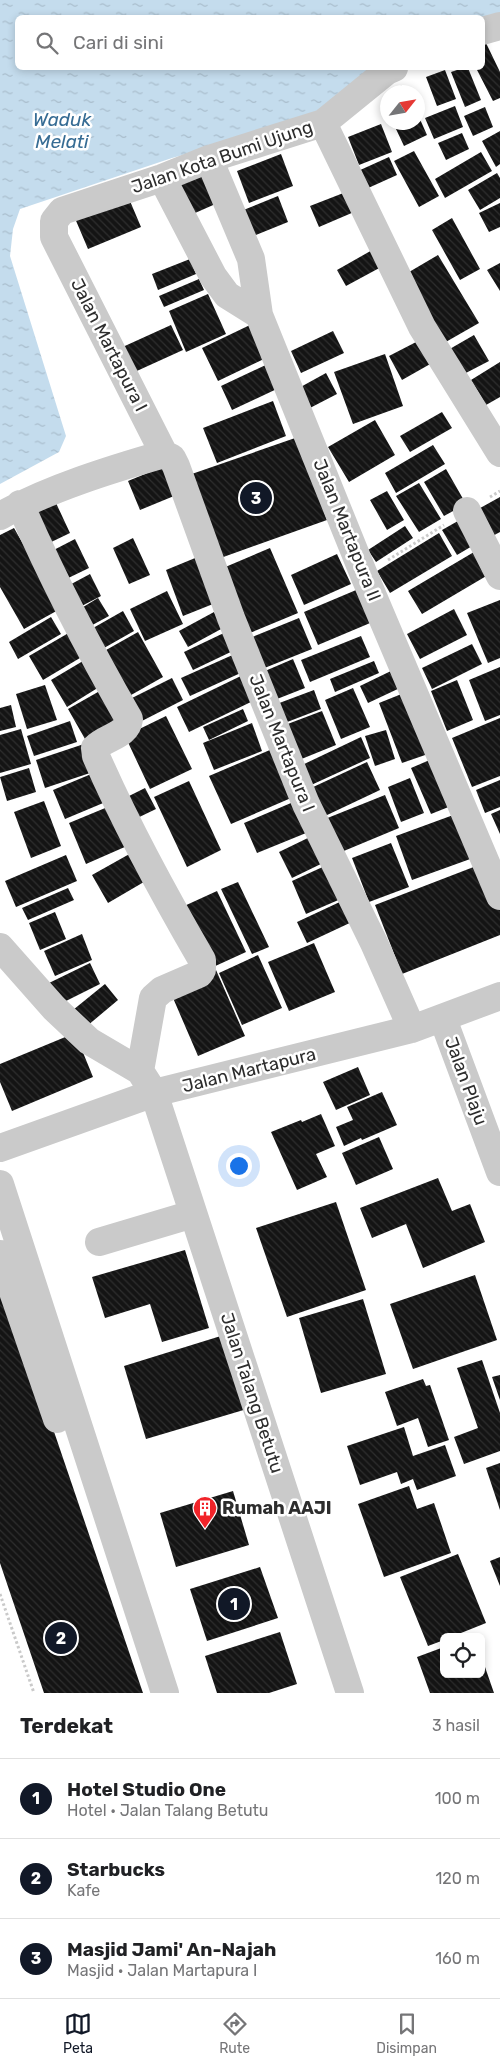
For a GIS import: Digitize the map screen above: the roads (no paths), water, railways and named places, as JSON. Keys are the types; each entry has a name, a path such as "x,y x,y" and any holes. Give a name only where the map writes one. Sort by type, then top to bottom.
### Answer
{"street":[{"path":"485,30 500,26"},
{"name":"Jalan Kota Bumi Ujung","path":"54,237 54,221 62,211 162,178 209,159 323,123 389,70"},
{"path":"323,123 422,327 500,453"},
{"name":"Jalan Martapura II","path":"209,159 251,259 259,314 364,575 500,896"},
{"path":"162,178 213,276 227,295 259,314"},
{"name":"Jalan Martapura I","path":"54,237 164,454 172,458 176,466 231,618 306,804 374,943 412,1029"},
{"path":"147,1082 153,998 162,990 199,974 202,970 202,960 159,886 121,814 96,756 95,748 123,731 129,719 68,609 43,558 10,510 121,466 164,454"},
{"path":"466,511 500,576"},
{"path":"0,946 54,1008 89,1041 147,1082"},
{"name":"Jalan Martapura","path":"0,1148 147,1082 412,1029 500,996"},
{"name":"Jalan Plaju","path":"443,1018 500,1172"},
{"name":"Jalan Talang Betutu","path":"147,1082 193,1214 350,1693"},
{"path":"0,1184 165,1693"},
{"path":"99,1242 193,1214"},
{"path":"0,1254 149,1693"}],"water":[{"name":"Waduk Melati","path":"0,0 500,0 500,17 485,17 485,15 15,15 15,70 381,70 322,111 269,131 172,158 20,209 13,229 10,256 66,436 59,452 0,484"}],"place":[{"name":"Masjid Jami' An-Najah","path":"256,498"},
{"name":"Rumah AAJI","path":"205,1529"},
{"name":"Hotel Studio One","path":"234,1604"},
{"name":"Starbucks","path":"61,1638"}]}
